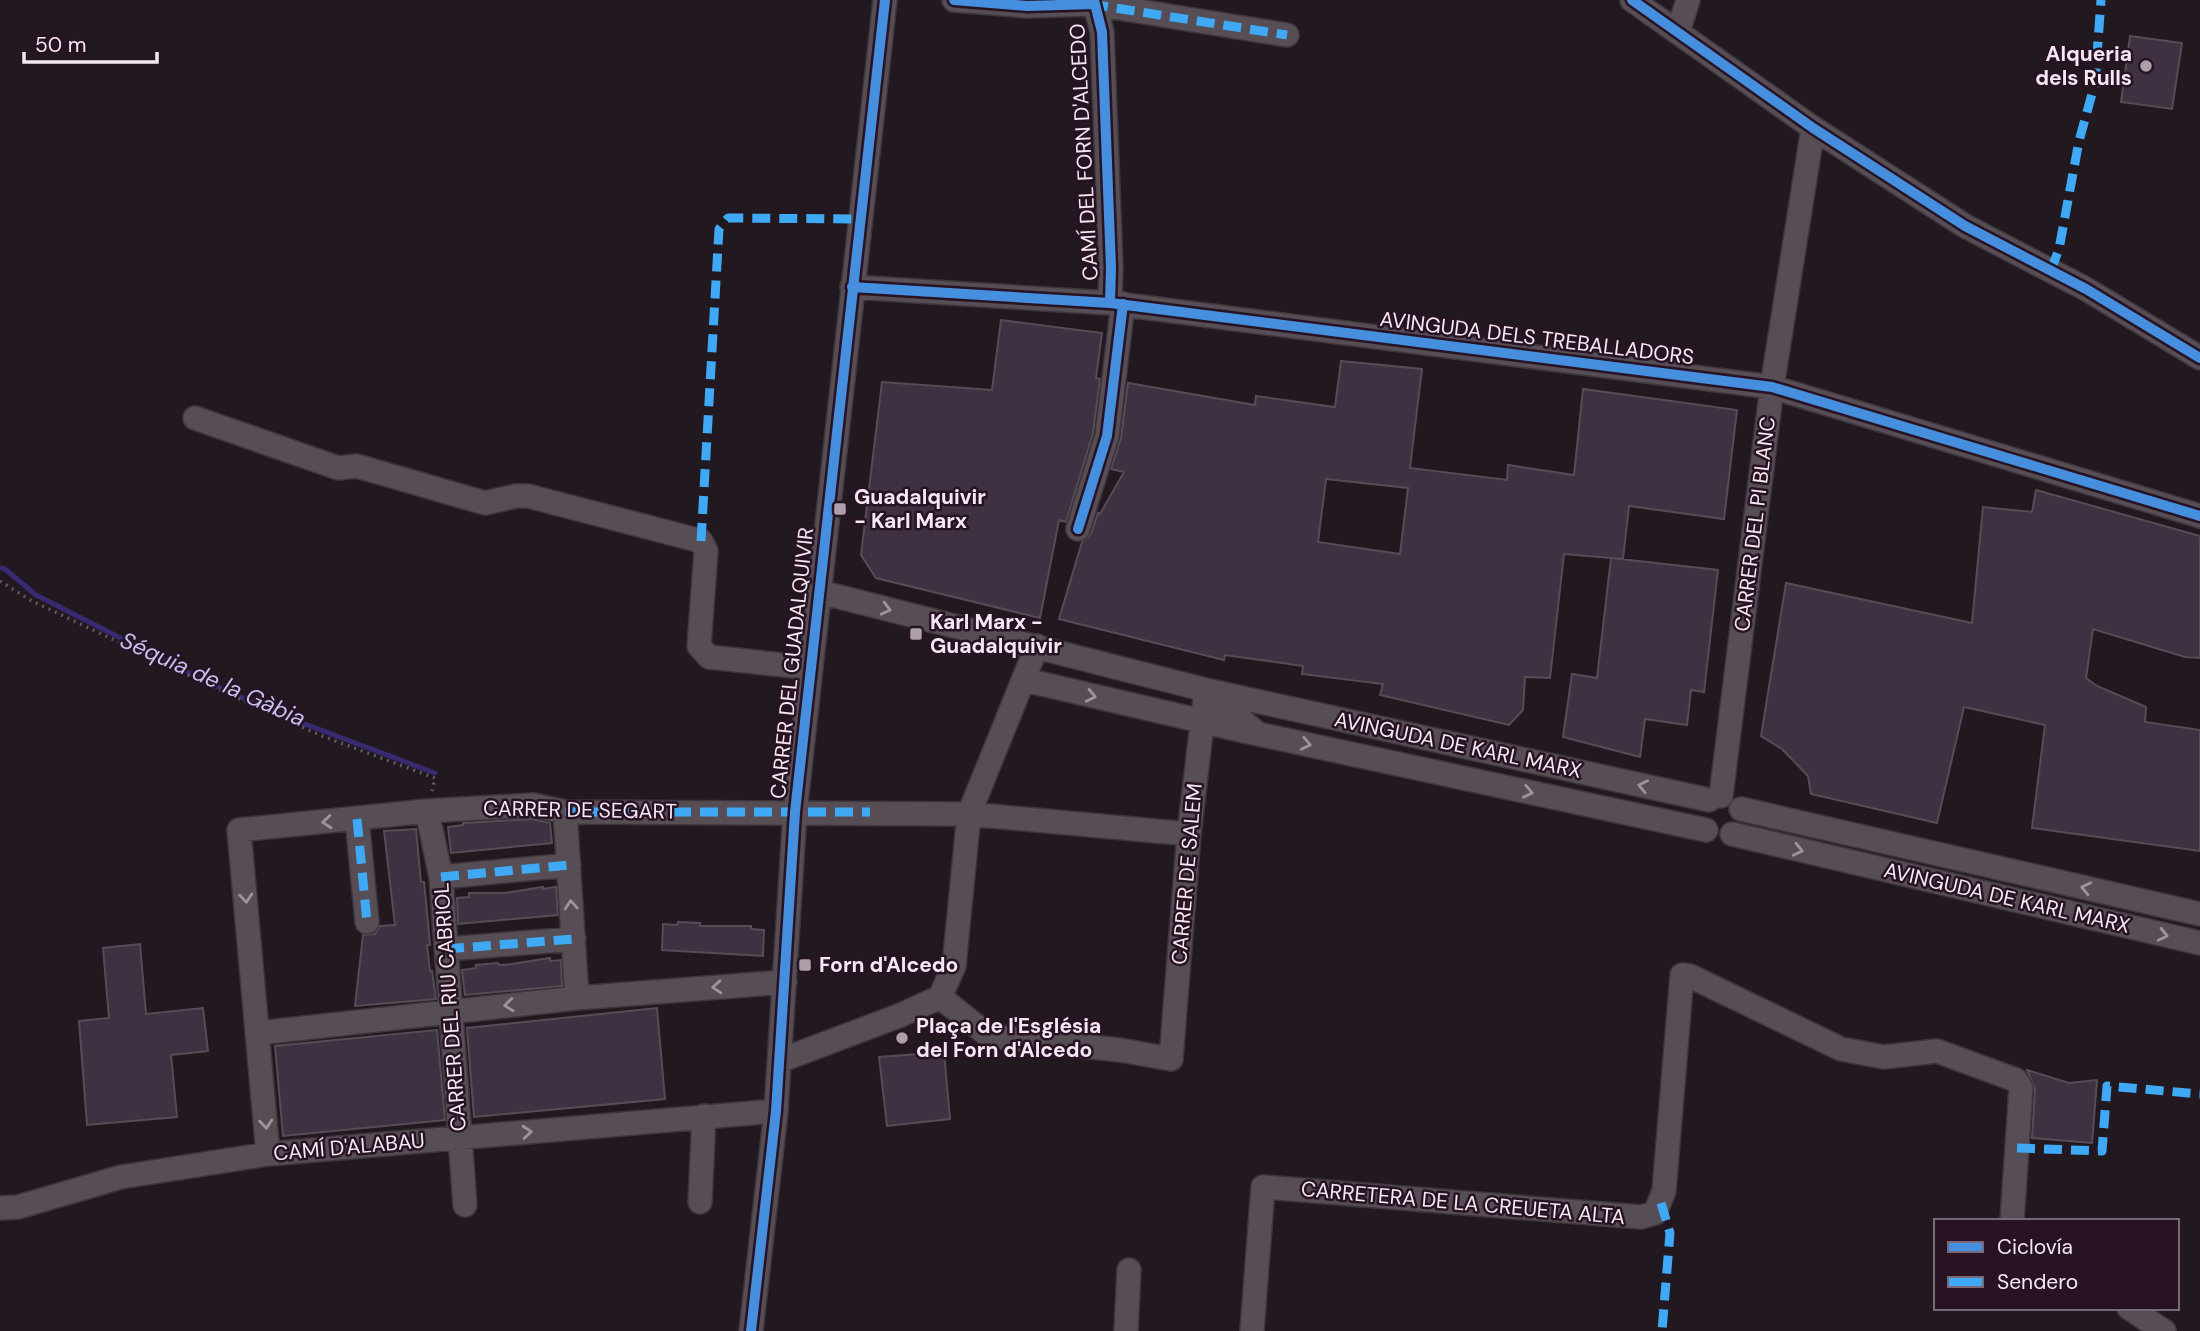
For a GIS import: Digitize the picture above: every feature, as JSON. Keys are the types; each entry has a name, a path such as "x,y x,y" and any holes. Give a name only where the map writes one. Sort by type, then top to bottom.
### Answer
{"street":[{"name":"CARRER DEL GUADALQUIVIR","path":"751,1331 776,1111 795,812 885,0"},
{"path":"954,0 1027,6 1094,2 1287,35"},
{"path":"1632,0 1813,128 1965,226 2086,289 2200,358"},
{"path":"1678,32 1688,0"},
{"name":"CAMÍ DEL FORN D'ALCEDO","path":"1078,529 1107,436 1116,304 1111,268 1102,32 1094,2"},
{"name":"CARRER DEL PI BLANC","path":"1715,798 1772,387 1813,128"},
{"name":"AVINGUDA DELS TREBALLADORS","path":"852,287 1116,304 1772,387 2200,516"},
{"path":"195,418 338,468 357,466 485,503 528,496 701,541 706,551 699,646 709,657 811,668"},
{"name":"AVINGUDA DE KARL MARX","path":"820,592 1206,690 1715,798"},
{"path":"779,1061 901,1015 940,997 954,966 969,814 1038,646"},
{"name":"AVINGUDA DE KARL MARX","path":"1025,680 1202,722 1706,830"},
{"name":"AVINGUDA DE KARL MARX","path":"1206,690 1258,734"},
{"name":"CARRER DE SALEM","path":"940,997 989,1036 1121,1050 1171,1059 1189,834 1206,690"},
{"path":"1715,798 1730,798 1741,809 1742,821 1732,834 1721,837 1706,830 1701,815 1703,808 1715,798"},
{"name":"CARRER DE SEGART","path":"258,1034 239,830 427,811 533,805 565,812 969,814 1189,834"},
{"name":"AVINGUDA DE KARL MARX","path":"1741,809 2200,914"},
{"name":"CARRER DEL RIU CABRIOL","path":"427,811 441,877 466,1205"},
{"path":"565,812 577,998"},
{"path":"357,819 366,922"},
{"name":"AVINGUDA DE KARL MARX","path":"1732,834 2200,943"},
{"path":"441,877 569,864"},
{"path":"446,949 573,939"},
{"name":"CARRETERA DE LA CREUETA ALTA","path":"1252,1331 1263,1187 1641,1217 1655,1213 1664,1191 1682,975 1690,976 1841,1049 1884,1057 1937,1051 2016,1080 2021,1088 2012,1219"},
{"path":"268,1154 258,1034 577,998 785,982"},
{"name":"CAMÍ D'ALABAU","path":"0,1208 19,1207 121,1177 268,1154 776,1111"},
{"path":"700,1202 704,1116"},
{"path":"1126,1331 1129,1270"},
{"path":"2132,1310 2164,1331"}],"path":[{"path":"0,580 30,600 211,686 322,736 435,778 427,811"}],"building":[{"name":"Alqueria dels Rulls","path":"2130,36 2182,43 2172,109 2121,102"},
{"path":"1001,320 1102,333 1096,378 1100,379 1093,433 1066,522 1059,520 1040,618 876,578 861,555 882,382 992,390"},
{"path":"1341,361 1422,369 1410,468 1507,480 1508,465 1574,475 1583,389 1737,410 1724,519 1629,506 1623,559 1564,554 1550,678 1525,677 1523,710 1509,725 1380,695 1383,684 1302,674 1303,666 1225,655 1224,660 1059,619 1082,542 1091,534 1098,513 1100,514 1124,472 1111,469 1121,438 1128,383 1255,405 1256,396 1335,407","holes":["1326,479 1408,488 1400,554 1318,542"]},
{"path":"2036,490 2200,536 2200,658 2185,657 2093,629 2086,678 2097,686 2146,707 2145,722 2200,730 2200,851 2032,828 2045,725 1964,707 1937,823 1811,794 1808,776 1782,749 1761,736 1786,583 1972,623 1983,507 2032,512"},
{"path":"1611,558 1718,570 1704,692 1691,690 1687,725 1645,719 1640,757 1563,737 1572,674 1597,678"},
{"path":"532,819 550,823 552,843 451,853 448,827 463,823"},
{"path":"416,829 421,882 424,882 426,901 430,971 436,999 355,1006 363,935 375,934 380,926 395,925 384,831"},
{"path":"556,887 558,915 458,924 457,898 469,897 469,893 505,893"},
{"path":"678,922 700,923 700,926 751,926 751,929 764,930 763,956 662,950 663,924 677,925"},
{"path":"140,944 146,1014 203,1008 208,1051 171,1055 177,1117 87,1125 79,1021 109,1018 103,948"},
{"path":"550,958 550,961 561,960 562,986 465,995 462,970 476,968 476,965 512,964"},
{"path":"657,1008 665,1099 474,1117 467,1028"},
{"path":"437,1030 445,1120 283,1136 275,1046"},
{"path":"944,1052 950,1119 887,1126 879,1057"},
{"path":"2027,1070 2069,1083 2097,1080 2092,1143 2032,1138 2035,1089"}],"waterway":[{"name":"Séquia de la Gàbia","path":"0,568 5,569 36,595 205,681 281,715 435,773"}],"marked path":[{"path":"2051,270 2059,249 2079,141 2095,83 2101,0"},
{"path":"1090,4 1287,35"},
{"path":"701,541 719,229 728,218 860,219"},
{"path":"565,812 870,812"},
{"path":"357,819 367,922"},
{"path":"441,877 569,865"},
{"path":"446,949 574,939"},
{"path":"2017,1148 2102,1151 2107,1086 2200,1094"},
{"path":"1661,1203 1670,1233 1662,1331"}],"cycle path":[{"path":"751,1331 776,1111 795,812 885,0"},
{"path":"954,0 1027,6 1094,4"},
{"path":"1094,0 1102,32 1110,303"},
{"path":"1632,0 1813,128 1965,226 2086,289 2200,358"},
{"path":"852,287 1110,303 1772,387 2200,516"},
{"path":"1078,529 1107,436 1123,304"}],"place":[{"name":"Alqueria dels Rulls","path":"2146,66"},
{"name":"Guadalquivir - Karl Marx","path":"840,509"},
{"name":"Karl Marx - Guadalquivir","path":"916,634"},
{"name":"Forn d'Alcedo","path":"805,965"},
{"name":"Plaça de l'Església del Forn d'Alcedo","path":"902,1038"}]}
